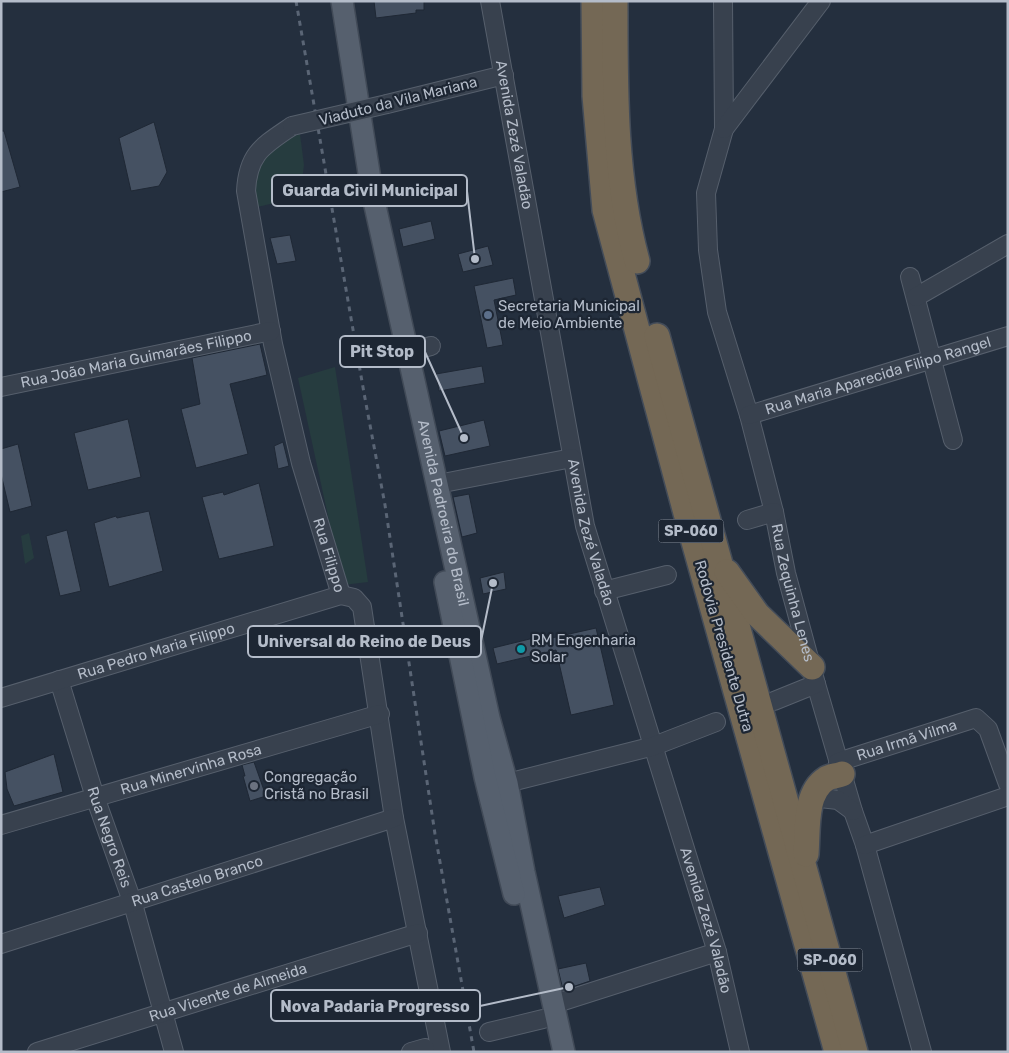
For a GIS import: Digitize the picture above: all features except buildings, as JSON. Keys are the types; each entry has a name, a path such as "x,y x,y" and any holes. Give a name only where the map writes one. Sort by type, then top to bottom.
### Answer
{"highway":[{"name":"Rodovia Presidente Dutra","path":"594,1 595,96 605,210 684,503 837,1052"},
{"name":"Rodovia Presidente Dutra","path":"615,1 615,118 628,230 855,1052"},
{"path":"718,560 757,614 814,675"},
{"path":"805,869 810,804 816,791 826,779 840,768"}],"main road":[{"name":"Avenida Padroeira do Brasil","path":"330,1 358,194 391,348 496,780 548,1011 564,1052"},
{"name":"Avenida Padroeira do Brasil","path":"342,1 372,192 398,286 407,352 438,484 496,780"},
{"name":"Avenida Padroeira do Brasil","path":"548,1011 550,1052"}],"street":[{"name":"Avenida Zezé Valadão","path":"490,1 585,526 716,952 740,1052"},
{"path":"723,1 724,129"},
{"path":"724,129 821,1"},
{"name":"Viaduto da Vila Mariana","path":"292,126 504,75"},
{"name":"Rua Filippo","path":"292,126 261,148 254,156 247,172 246,191 271,331 301,463 341,595 354,598 362,607 380,714 394,818 418,933 426,1050"},
{"name":"Rua Zequinha Lenes","path":"724,129 706,193 708,250 718,312 749,415 774,512 786,573 814,675 852,811 865,845 922,1052"},
{"path":"916,297 1008,244"},
{"path":"910,277 953,440"},
{"name":"Rua João Maria Guimarães Filippo","path":"1,387 271,331"},
{"name":"Rua Maria Aparecida Filipo Rangel","path":"749,415 1008,336"},
{"path":"407,352 431,346"},
{"path":"438,484 572,458"},
{"path":"747,520 774,512"},
{"path":"604,592 667,575"},
{"name":"Rua Pedro Maria Filippo","path":"1,698 341,595"},
{"path":"774,701 814,675"},
{"name":"Rua Negro Reis","path":"59,680 95,796 132,904 174,1052"},
{"name":"Rua Minervinha Rosa","path":"1,825 380,714"},
{"name":"Rua Irmã Vilma","path":"840,768 976,718 988,729 1008,784"},
{"path":"496,780 654,746 716,722"},
{"path":"865,845 1008,796"},
{"path":"810,804 820,798 838,800 852,811"},
{"name":"Rua Castelo Branco","path":"1,944 132,904 394,818"},
{"name":"Rua Vicente de Almeida","path":"37,1052 418,933"},
{"path":"489,1032 716,952"}],"green space":[{"path":"300,134 304,165 300,197 253,208 251,171 266,146"},
{"path":"335,367 368,582 343,585 298,378"},
{"path":"29,533 34,558 25,564 21,536"}],"railway":[{"path":"296,1 385,505 435,834 474,1052"}],"place":[{"name":"Guarda Civil Municipal","path":"475,259"},
{"name":"Secretaria Municipal de Meio Ambiente","path":"488,315"},
{"name":"Pit Stop","path":"464,438"},
{"name":"Universal do Reino de Deus","path":"493,583"},
{"name":"RM Engenharia Solar","path":"521,649"},
{"name":"Congregação Cristã no Brasil","path":"254,786"},
{"name":"Nova Padaria Progresso","path":"569,987"}]}
